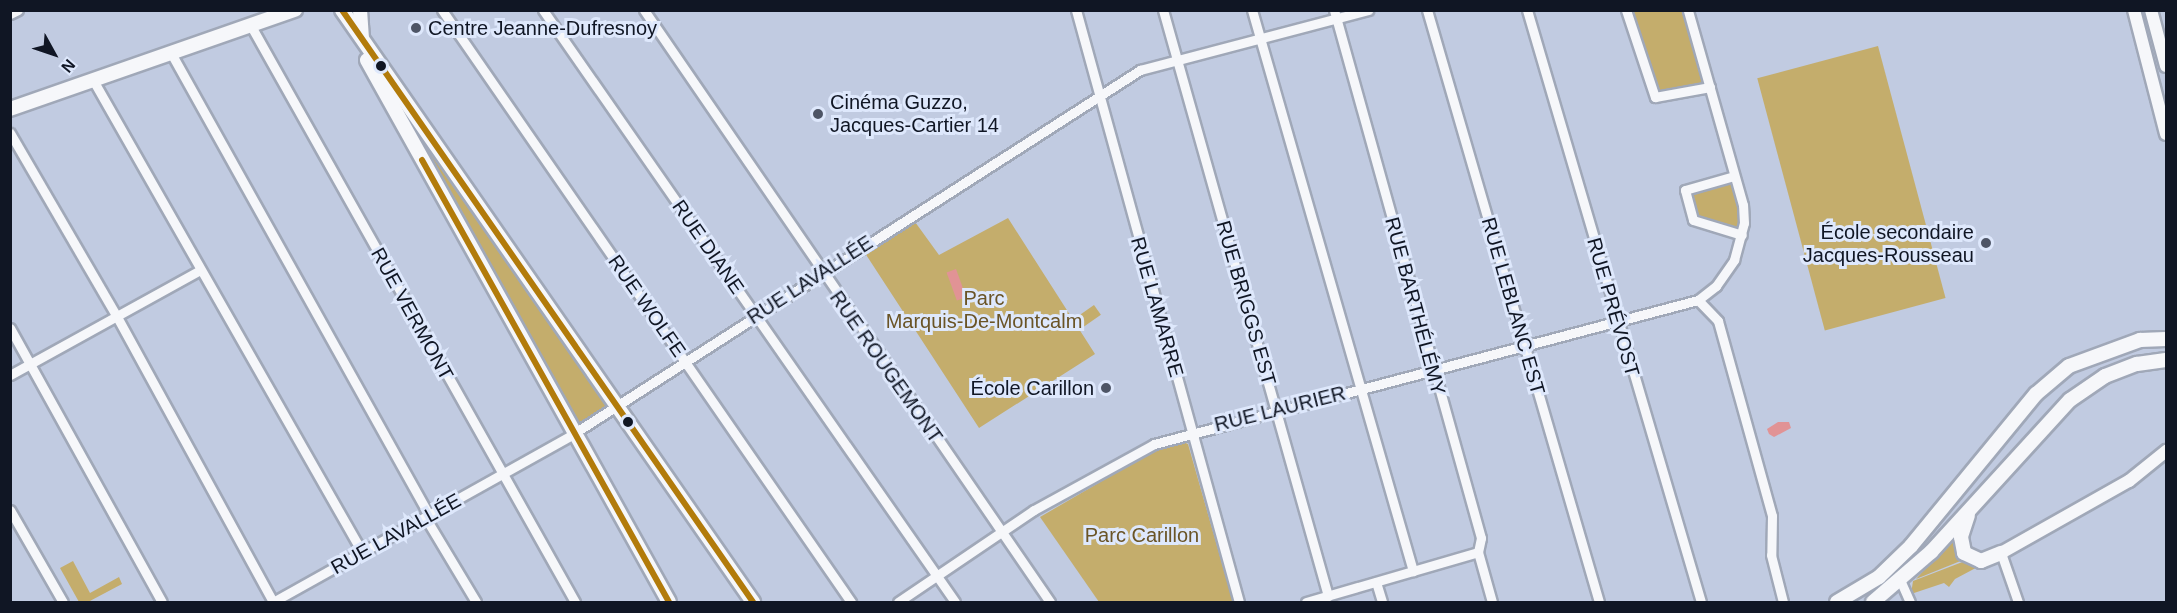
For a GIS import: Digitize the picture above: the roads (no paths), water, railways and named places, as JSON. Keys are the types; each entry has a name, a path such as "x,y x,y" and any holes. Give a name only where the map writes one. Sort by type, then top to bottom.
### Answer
{"main road":[{"path":"10,109 295,10"},
{"path":"341,10 618,404 753,603"},
{"path":"341,10 573,434 669,603"},
{"path":"360,10 363,41"},
{"path":"1837,603 1879,577 1911,546 2036,394 2069,366 2140,340 2166,339"},
{"path":"1876,602 1901,582 2088,385 2137,364 2166,360"},
{"path":"1972,506 1960,537 1964,554 1981,561 2001,553"}],"street":[{"path":"10,14 18,10"},
{"name":"RUE WOLFE","path":"442,10 851,603"},
{"name":"RUE DIANE","path":"543,10 955,603"},
{"name":"RUE ROUGEMONT","path":"644,10 821,273 1050,603"},
{"name":"RUE LAMARRE","path":"1076,10 1239,603"},
{"name":"RUE BRIGGS EST","path":"1163,10 1328,596"},
{"path":"1252,10 1413,571"},
{"name":"RUE LAVALLÉE","path":"273,602 573,434 1098,94 1140,70 1260,39 1335,15 1368,10"},
{"name":"RUE LEBLANC EST","path":"1427,10 1599,603"},
{"name":"RUE PRÉVOST","path":"1527,10 1701,603"},
{"path":"1626,10 1655,97 1710,87"},
{"path":"1688,10 1743,206 1742,235 1728,268 1716,286 1698,300 1718,321 1729,358 1772,516 1771,555 1783,603"},
{"path":"2134,10 2166,134"},
{"path":"2151,10 2166,66"},
{"name":"RUE BARTHÉLÉMY","path":"1335,15 1480,538 1478,552 1492,603"},
{"name":"RUE VERMONT","path":"251,26 575,603"},
{"path":"171,53 474,600 463,603"},
{"path":"93,80 362,552"},
{"path":"10,133 116,315 273,602"},
{"path":"1734,176 1685,190 1693,220 1742,235"},
{"path":"10,375 201,270"},
{"name":"RUE LAURIER","path":"898,603 1001,532 1088,478 1148,446 1192,432 1698,300"},
{"path":"10,328 162,603"},
{"path":"2018,603 2001,553 2129,481 2166,451"},
{"path":"10,510 63,603"},
{"path":"1306,603 1478,552"},
{"path":"1376,582 1382,603"},
{"path":"1901,582 1910,603"}],"place":[{"name":"Centre Jeanne-Dufresnoy","path":"416,28"},
{"name":"Cinéma Guzzo, Jacques-Cartier 14","path":"818,114"},
{"name":"École secondaire Jacques-Rousseau","path":"1986,243"},
{"name":"École Carillon","path":"1106,388"}],"park label":[{"name":"Parc Marquis-De-Montcalm","path":"984,310"},
{"name":"Parc Carillon","path":"1142,535"}]}
